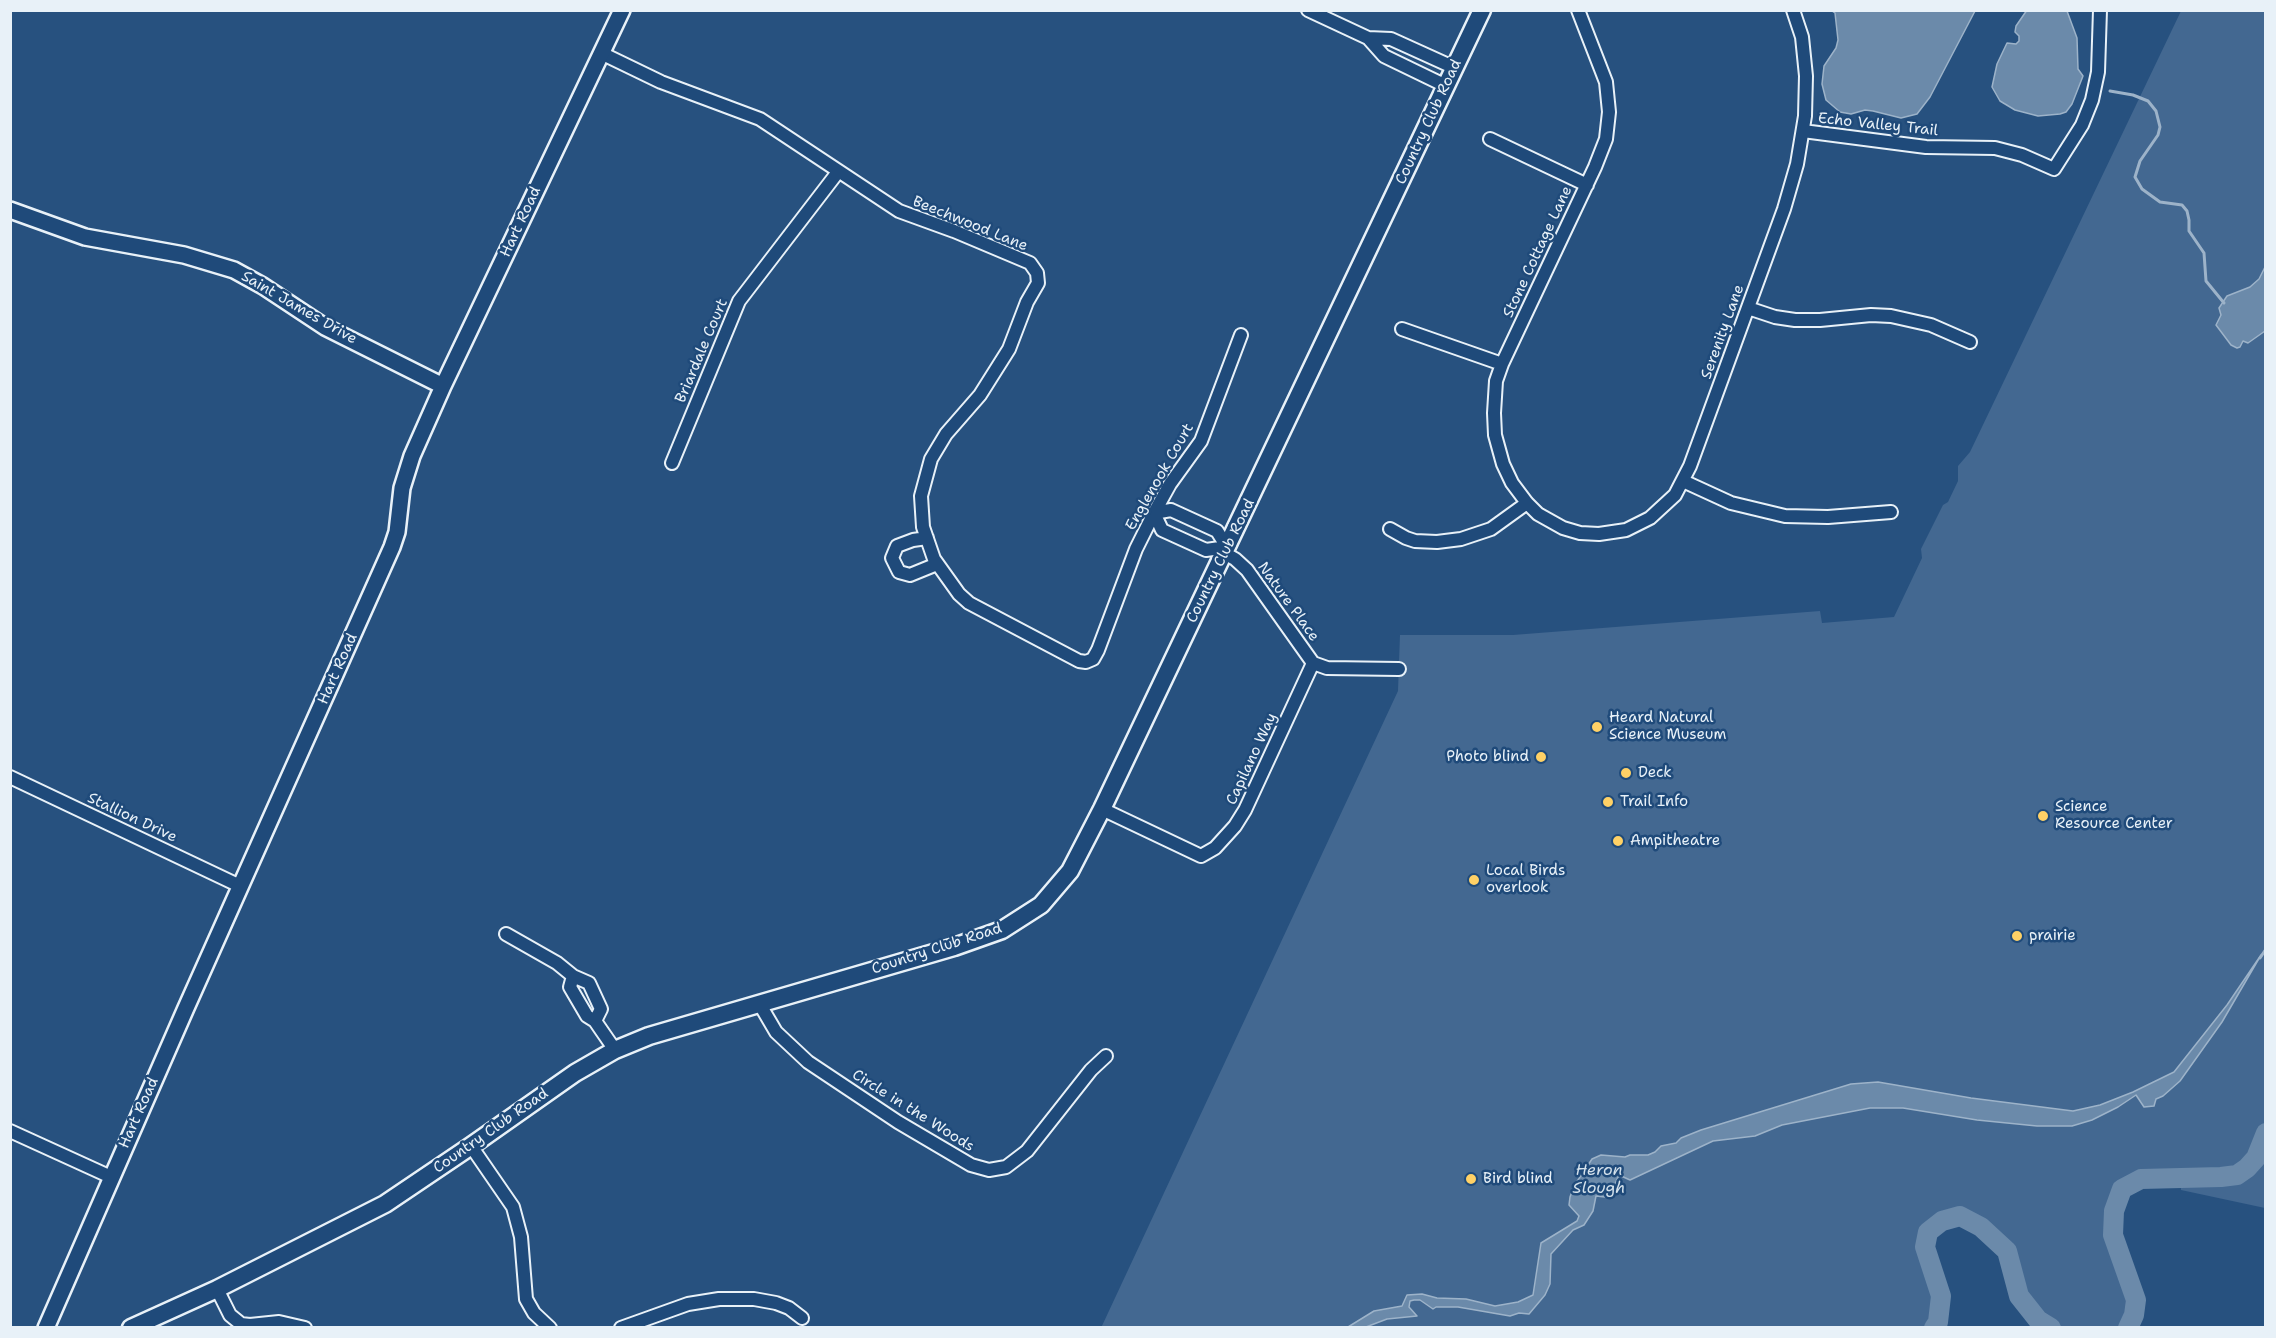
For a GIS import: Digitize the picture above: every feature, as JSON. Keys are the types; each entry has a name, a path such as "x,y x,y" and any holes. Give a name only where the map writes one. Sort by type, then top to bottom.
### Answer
{"main road":[{"name":"Country Club Road","path":"131,1328 217,1289 385,1204 575,1073 615,1050 649,1036 954,947 1002,930 1041,905 1070,871 1102,809 1482,10"}],"street":[{"name":"Hart Road","path":"46,1328 240,886 393,547 402,488 412,456 622,10"},
{"path":"1308,10 1368,38 1391,39 1455,68"},
{"name":"Stone Cottage Lane","path":"1527,503 1507,473 1495,435 1496,381 1606,139 1609,102 1604,73 1578,10"},
{"name":"Serenity Lane","path":"1527,503 1546,520 1571,531 1590,534 1617,532 1634,527 1657,513 1670,501 1683,481 1788,197 1803,131 1805,65 1803,37 1793,10"},
{"name":"Echo Valley Trail","path":"1803,131 1926,147 1995,148 2022,155 2054,169 2082,125 2092,100 2098,72 2100,10"},
{"path":"1368,38 1383,56 1446,86"},
{"name":"Beechwood Lane","path":"601,53 661,82 760,119 899,211 1030,263 1036,273 1038,283 1027,302 1004,358 980,394 946,434 931,459 921,496 923,527 937,564 958,594 969,603 1079,661 1086,662"},
{"path":"1490,139 1587,185"},
{"name":"Briardale Court","path":"672,463 739,301 838,172"},
{"name":"Saint James Drive","path":"10,210 85,237 184,255 234,270 326,327 443,386"},
{"path":"1748,308 1775,317 1796,320 1830,320 1871,315 1900,318 1931,325 1970,342"},
{"path":"1402,329 1502,364"},
{"name":"Englenook Court","path":"1086,662 1093,659 1106,632 1136,549 1154,513 1170,484 1201,441 1241,335"},
{"path":"1683,481 1731,503 1785,516 1828,517 1891,512"},
{"path":"1390,529 1415,541 1437,542 1461,539 1491,529 1527,503"},
{"name":"Nature Place","path":"1154,513 1171,510 1217,531 1226,550 1247,570 1313,663 1327,668 1399,669"},
{"path":"1154,513 1162,530 1206,550 1226,550"},
{"path":"927,538 897,546 892,558 899,572 910,574 937,564"},
{"name":"Capilano Way","path":"1102,809 1201,856 1222,841 1245,810 1313,663"},
{"name":"Stallion Drive","path":"10,777 240,886"},
{"path":"506,934 557,963 573,976 589,983 601,1009 595,1021"},
{"path":"573,976 570,987 587,1016 595,1021 615,1050"},
{"name":"Circle in the Woods","path":"759,1003 776,1032 808,1062 891,1118 971,1165 989,1170 1006,1167 1028,1151 1090,1070 1106,1056"},
{"path":"10,1131 111,1177"},
{"path":"471,1146 513,1207 521,1237 526,1299 534,1314 550,1328"},
{"path":"217,1289 230,1315 241,1324 279,1322 305,1328"},
{"path":"621,1328 688,1304 719,1299 754,1299 776,1303 789,1308 802,1318"}],"shaded area":[{"path":"2181,11 2265,11 2265,1208 2181,1190 2180,1176 2142,1177 2121,1187 2112,1212 2113,1236 2134,1300 2133,1315 2126,1327 2053,1327 2039,1319 2020,1295 2008,1251 1982,1226 1961,1215 1941,1220 1927,1231 1923,1248 1940,1295 1937,1322 1933,1327 1101,1328 1398,691 1400,635 1513,635 1820,611 1822,623 1894,617 1922,558 1921,549 1958,481 1958,466 1970,452"}],"water":[{"path":"2027,10 2067,11 2077,38 2078,69 2083,76 2072,104 2066,112 2038,116 2015,110 2000,101 1992,87 1997,64 2007,43 2016,44 2019,41 2019,36 2015,32 2016,26"},
{"path":"1832,11 1975,11 1930,97 1917,114 1901,118 1865,110 1851,114 1840,112 1826,100 1822,84 1824,66 1836,48 1838,40 1835,13"},
{"path":"2265,267 2265,331 2248,343 2243,341 2237,348 2231,345 2216,325 2221,315 2219,308 2227,296 2250,287 2259,279"},
{"name":"Heron Slough","path":"2261,955 2222,1022 2180,1081 2156,1099 2154,1106 2144,1107 2136,1095 2092,1120 2072,1126 2037,1126 1977,1120 1903,1108 1870,1108 1782,1125 1755,1136 1713,1141 1630,1180 1619,1175 1615,1184 1619,1188 1605,1197 1596,1196 1593,1211 1584,1225 1573,1230 1551,1254 1550,1284 1545,1295 1529,1314 1519,1313 1510,1316 1458,1307 1433,1309 1420,1300 1414,1300 1410,1301 1409,1307 1417,1316 1387,1319 1366,1327 1348,1327 1374,1311 1402,1306 1407,1295 1422,1294 1437,1298 1466,1299 1495,1306 1518,1302 1533,1295 1541,1243 1577,1221 1579,1216 1569,1205 1574,1186 1592,1159 1601,1155 1625,1157 1648,1155 1661,1146 1676,1143 1681,1138 1701,1130 1851,1084 1878,1082 1971,1098 2073,1111 2100,1105 2133,1092 2174,1072 2227,1005"}],"waterway":[{"path":"2110,91 2133,95 2148,101 2156,111 2160,127 2158,135 2140,161 2135,177 2142,189 2160,202 2182,205 2187,211 2189,231 2204,253 2206,281 2224,303"},
{"path":"2260,958 2266,949"},
{"path":"2128,1328 2134,1315 2136,1300 2113,1235 2114,1211 2122,1189 2141,1179 2237,1175 2256,1158 2266,1133"},
{"path":"1934,1328 1938,1322 1941,1296 1925,1247 1928,1232 1942,1221 1960,1216 1981,1227 2007,1251 2019,1296 2038,1320 2051,1328"}],"place":[{"name":"Heard Natural Science Museum","path":"1597,727"},
{"name":"Photo blind","path":"1541,757"},
{"name":"Deck","path":"1626,773"},
{"name":"Trail Info","path":"1608,802"},
{"name":"Science Resource Center","path":"2043,816"},
{"name":"Ampitheatre","path":"1618,841"},
{"name":"Local Birds overlook","path":"1474,880"},
{"name":"prairie","path":"2017,936"},
{"name":"Bird blind","path":"1471,1179"}]}
